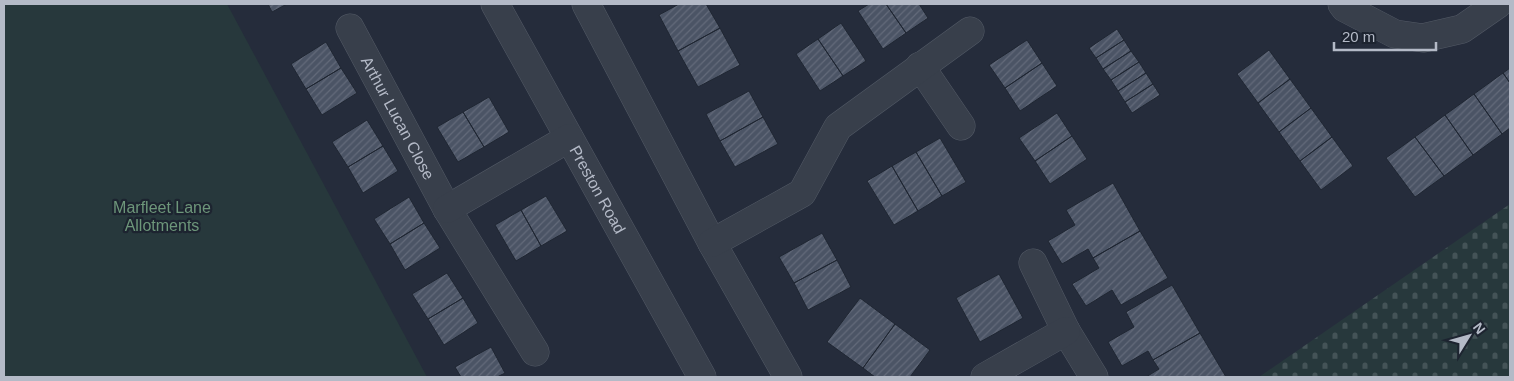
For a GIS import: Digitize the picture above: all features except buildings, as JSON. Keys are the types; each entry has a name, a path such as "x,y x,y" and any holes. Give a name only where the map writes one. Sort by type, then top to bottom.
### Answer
{"street":[{"name":"Preston Road","path":"495,4 702,377"},
{"path":"586,4 712,243 788,377"},
{"path":"1342,4 1345,8 1395,34 1423,38 1462,29 1498,4"},
{"name":"Arthur Lucan Close","path":"350,28 446,209 535,352"},
{"path":"712,243 802,193 838,127 970,31"},
{"path":"920,66 961,126"},
{"path":"446,209 569,138"},
{"path":"1033,264 1066,331 1094,377"},
{"path":"985,377 1066,331"}],"green space":[{"name":"Marfleet Lane Allotments","path":"4,4 227,4 427,377 4,377"},
{"path":"1510,204 1510,377 1259,377"}]}
